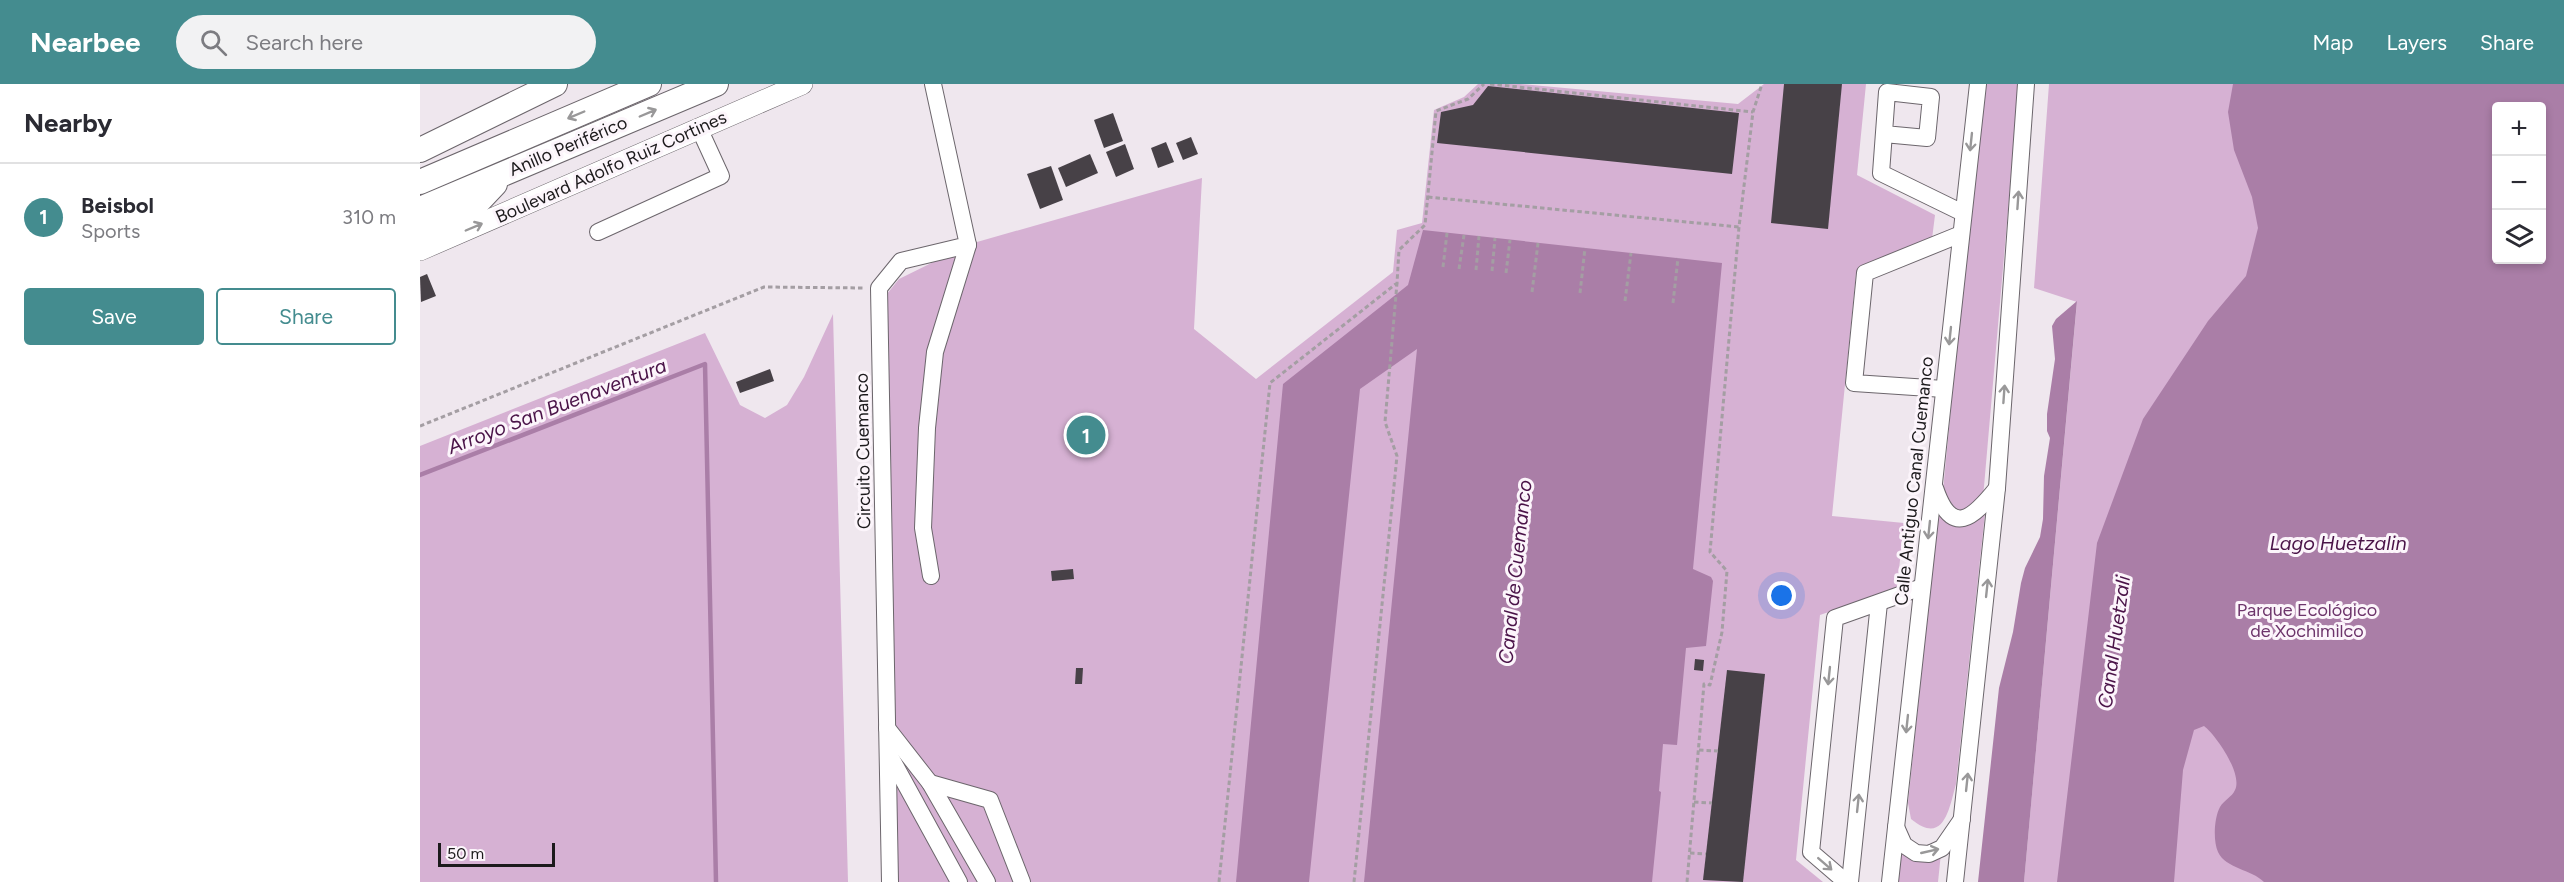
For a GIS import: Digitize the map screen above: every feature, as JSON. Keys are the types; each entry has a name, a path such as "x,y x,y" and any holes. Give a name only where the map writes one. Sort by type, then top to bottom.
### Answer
{"highway":[{"path":"420,150 555,84"},
{"name":"Anillo Periférico","path":"420,182 649,84"},
{"name":"Anillo Periférico","path":"420,209 716,84"},
{"path":"420,232 478,202 492,190 501,175"}],"main road":[{"path":"420,138 551,84"},
{"name":"Boulevard Adolfo Ruiz Cortines","path":"420,250 802,84"}],"street":[{"path":"931,576 923,528 927,428 934,352 968,245 933,84"},
{"name":"Calle Antiguo Canal Cuemanco","path":"1890,882 1978,84"},
{"path":"1955,882 1997,488 2026,84"},
{"path":"598,232 721,176 699,128"},
{"path":"1884,134 1881,172 1964,213"},
{"path":"1944,389 1854,384 1865,273 1961,234"},
{"path":"879,288 901,261 968,245"},
{"name":"Circuito Cuemanco","path":"879,288 890,882"},
{"path":"1934,485 1942,510 1954,518 1964,518 1979,511 1997,488"},
{"path":"1845,882 1811,852 1835,618 1922,587"},
{"path":"1850,882 1879,603"},
{"path":"887,728 930,783 987,882"},
{"path":"888,753 959,882"},
{"path":"930,783 990,800 1022,882"},
{"path":"1896,826 1904,845 1916,853 1929,854 1942,848 1963,818"}],"path":[{"path":"1354,882 1398,456 1385,422 1399,250 1425,225 1436,111 1468,99 1484,84"},
{"path":"1490,84 1753,112"},
{"path":"1687,882 1692,853 1704,684 1710,685 1722,632 1727,571 1710,552 1739,227 1753,112 1762,84"},
{"path":"1428,197 1739,227"},
{"path":"1443,267 1447,233"},
{"path":"1459,269 1464,234"},
{"path":"1476,270 1479,236"},
{"path":"1492,271 1495,238"},
{"path":"1506,273 1510,240"},
{"path":"1532,292 1538,243"},
{"path":"1580,293 1585,248"},
{"path":"1625,301 1631,253"},
{"path":"1672,303 1678,258"},
{"path":"1219,882 1270,383 1396,283"},
{"path":"420,426 764,287 879,288"},
{"path":"1698,750 1718,751"},
{"path":"1694,802 1712,803"},
{"path":"1692,853 1706,854"}],"green space":[{"path":"1478,84 1520,84 1738,104 1764,84 1866,84 1857,175 1935,215 1932,239 1856,273 1832,516 1904,523 1897,588 1820,615 1796,860 1823,882 892,882 887,294 899,279 970,244 1202,178 1194,329 1256,379 1393,272 1397,230 1422,223 1434,110 1464,97"},
{"path":"1982,84 2019,84 1983,498 1958,513 1943,491"},
{"name":"Lago Huetzalin","path":"2049,84 2564,84 2564,882 2024,882 2077,302 2034,288"},
{"path":"833,314 848,882 420,882 420,446 705,333 740,405 765,418 787,405 804,377"},
{"path":"1938,512 1958,526 1975,522 1985,513 1956,784 1951,804 1943,821 1931,828 1922,826 1911,819 1908,803"},
{"path":"1897,846 1941,853 1938,882 1894,882"}],"water":[{"name":"Lago Huetzalin","path":"2233,84 2564,84 2564,882 2264,882 2227,862 2216,847 2216,817 2222,805 2234,792 2236,783 2227,755 2204,726 2194,730 2183,770 2174,882 2057,882 2097,543 2143,419 2208,321 2246,276 2258,228 2252,197 2234,150 2228,112"},
{"name":"Canal de Cuemanco","path":"1423,230 1722,263 1693,569 1711,577 1713,581 1706,646 1686,648 1677,745 1663,744 1659,791 1661,792 1652,882 1364,882 1417,349 1360,389 1309,882 1236,882 1283,384 1408,285"},
{"path":"2077,301 2024,882 1978,882 1999,688 2013,632 2021,583 2025,568 2040,537 2043,519 2044,476 2050,438 2047,431 2047,414 2055,359 2052,326 2056,319"}],"building":[{"path":"1784,84 1842,84 1828,229 1771,223"},
{"path":"1488,86 1739,113 1732,174 1437,143 1441,112 1473,105"},
{"path":"1113,113 1123,141 1104,148 1094,120"},
{"path":"1191,137 1198,154 1183,160 1176,143"},
{"path":"1166,142 1174,162 1158,168 1151,148"},
{"path":"1125,144 1134,169 1116,177 1106,152"},
{"path":"1090,154 1098,173 1066,187 1058,168"},
{"path":"1051,166 1063,200 1040,209 1027,174"},
{"path":"427,274 436,296 421,302 420,277"},
{"path":"770,369 774,381 740,393 736,382"},
{"path":"1073,569 1074,579 1052,581 1051,571"},
{"path":"1695,659 1704,660 1703,671 1694,670"},
{"path":"1076,668 1083,668 1082,684 1075,684"},
{"path":"1727,670 1765,674 1743,882 1703,880"}],"waterway":[{"name":"Arroyo San Buenaventura","path":"420,475 705,364 716,882"}],"place":[{"name":"Beisbol","path":"1086,435"}],"park label":[{"name":"Parque Ecológico de Xochimilco","path":"2307,620"}],"water label":[{"name":"Canal Huetzali","path":"2114,642"}]}
